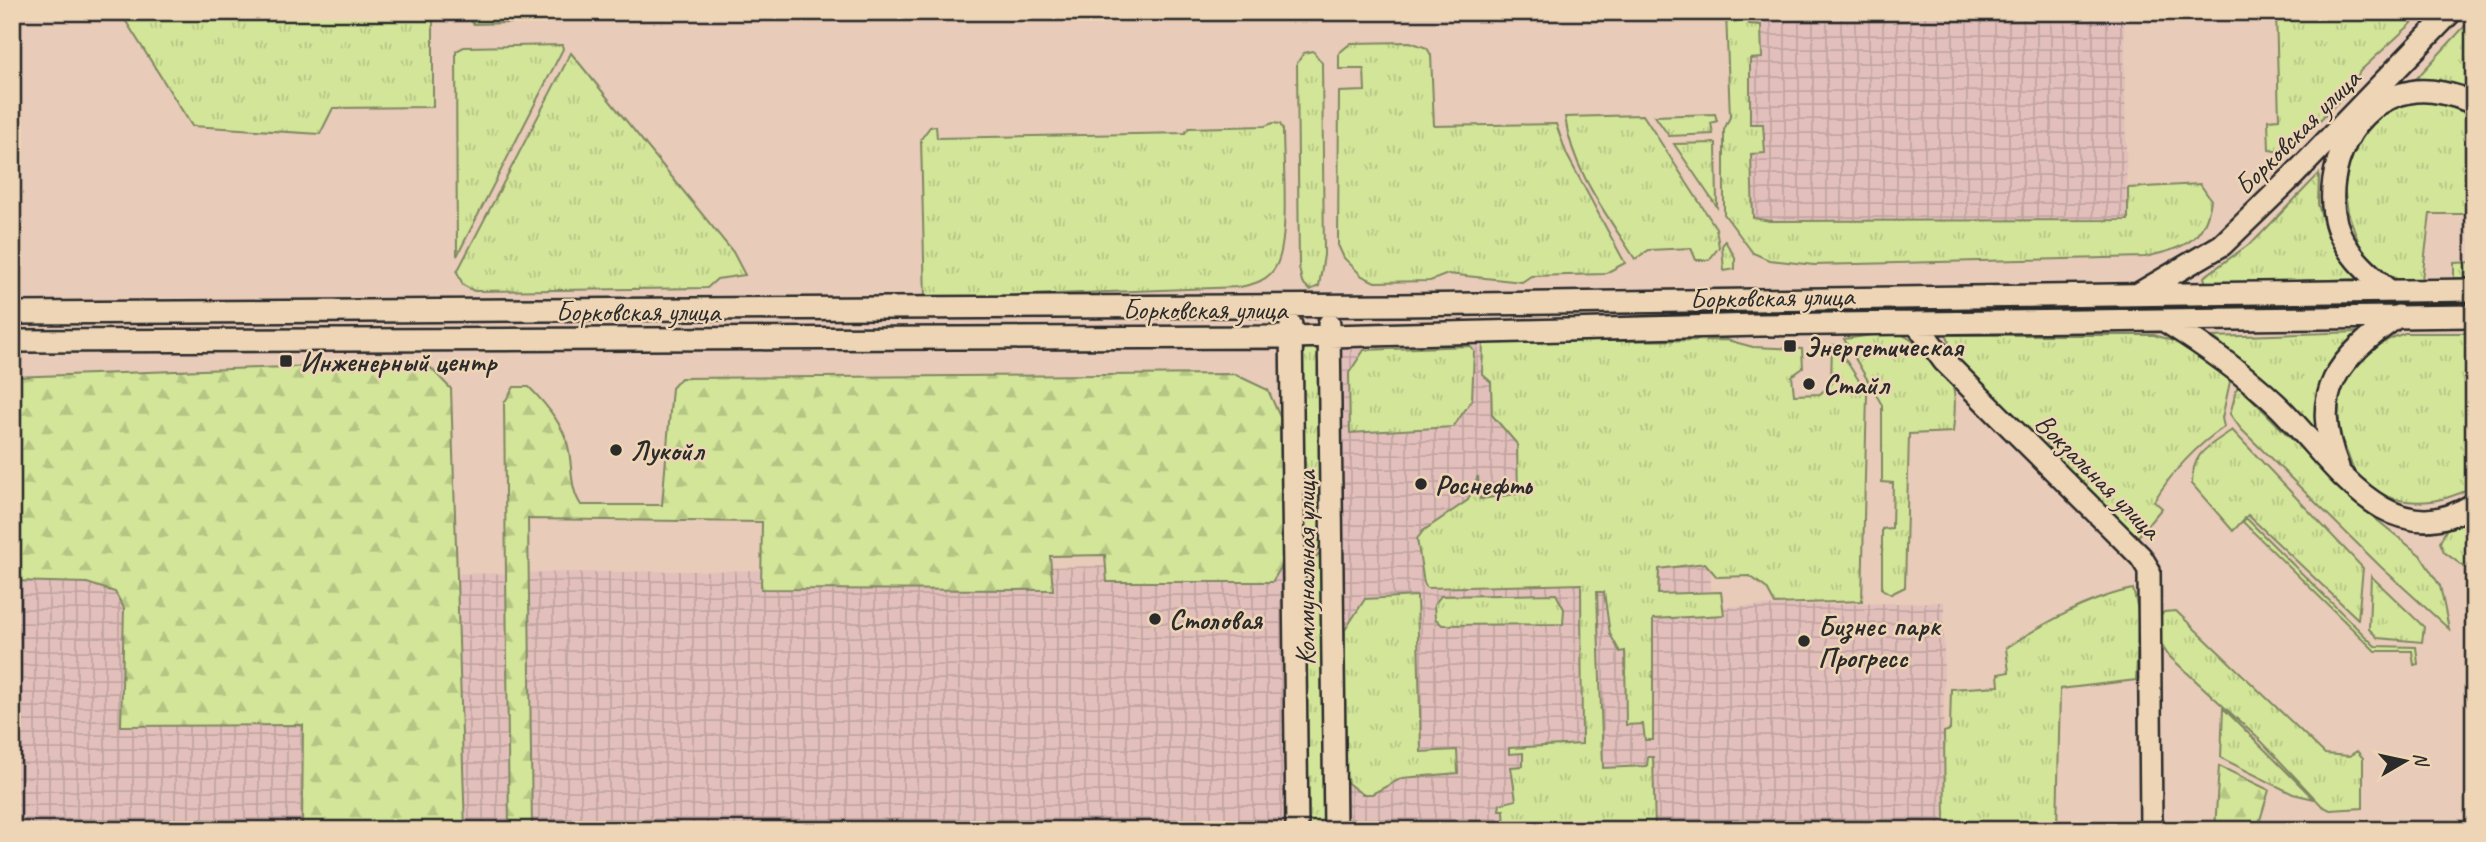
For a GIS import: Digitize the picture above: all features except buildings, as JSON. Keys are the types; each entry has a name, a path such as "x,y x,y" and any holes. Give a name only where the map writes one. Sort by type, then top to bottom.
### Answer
{"main road":[{"name":"Борковская улица","path":"2133,297 2222,245 2293,176 2451,12"},
{"path":"2388,290 2361,267 2347,247 2337,225 2331,184 2346,142 2363,119 2384,101 2410,92 2445,94 2474,103"},
{"name":"Борковская улица","path":"12,313 1290,306 2133,297 2474,290"},
{"name":"Коммунальная улица","path":"1328,305 1335,830"},
{"name":"Коммунальная улица","path":"1290,306 1297,830"},
{"path":"450,311 450,340"},
{"path":"2343,479 2325,425 2326,403 2332,379 2345,359 2361,342 2398,316"},
{"name":"Борковская улица","path":"12,341 1329,337 1916,323 2474,316"},
{"path":"2165,321 2209,348 2277,405 2343,479 2376,507 2407,517 2424,518 2445,516 2474,504"},
{"name":"Вокзальная улица","path":"1916,323 1944,361 2141,557 2149,570 2151,830"}],"shaded area":[{"path":"1748,12 2124,12 2127,220 1748,225"},
{"path":"1716,344 1710,607 1944,602 1943,827 2048,830 1347,830 1343,346"},
{"path":"1283,564 1287,830 12,830 12,579"}],"green space":[{"path":"120,12 433,12 433,107 333,108 320,134 192,126"},
{"path":"462,12 544,12 542,15 512,15 511,23 474,24"},
{"path":"1726,12 1749,12 1749,24 1761,25 1762,58 1750,59 1750,124 1763,124 1765,153 1751,154 1753,218 1770,221 2128,220 2128,188 2200,184 2211,200 2204,225 2190,241 2181,246 2145,257 1814,265 1769,260 1753,253 1724,214 1724,130 1730,117"},
{"path":"2276,12 2424,12 2360,71 2351,89 2299,141 2280,152 2269,150 2268,120 2279,119"},
{"path":"2474,16 2474,94 2449,82 2416,79"},
{"path":"1410,42 1427,48 1431,55 1434,126 1556,124 1567,155 1625,263 1604,274 1531,276 1522,282 1448,274 1430,281 1375,282 1362,276 1344,258 1338,245 1339,92 1365,91 1364,69 1339,69 1339,53 1351,43"},
{"path":"562,45 563,49 457,256 456,51 464,47"},
{"path":"1313,51 1322,63 1324,255 1319,286 1310,290 1302,282 1299,267 1297,63 1304,53"},
{"path":"571,53 733,252 745,275 717,279 707,288 474,291 463,285 457,272"},
{"path":"2418,101 2474,112 2474,214 2430,214 2422,279 2397,279 2381,272 2360,246 2348,212 2344,188 2354,143 2385,108"},
{"path":"1715,114 1717,121 1711,123 1713,134 1669,136 1655,116"},
{"path":"1643,115 1716,228 1719,247 1709,260 1696,260 1691,248 1649,250 1635,259 1583,174 1569,137 1565,117"},
{"path":"1280,124 1283,130 1283,239 1276,266 1260,281 1240,287 925,299 921,139 930,127 936,126 937,138 1185,133 1189,128 1265,126"},
{"path":"1716,143 1717,207 1674,144"},
{"path":"2319,174 2318,204 2327,235 2358,279 2206,284 2204,277 2255,240"},
{"path":"1725,241 1735,257 1735,269 1724,271 1722,246"},
{"path":"2474,262 2474,278 2454,278 2454,263"},
{"path":"1894,332 1910,339 1937,363 1950,381 1955,404 1953,432 1909,434 1905,587 1891,594 1882,589 1882,529 1892,528 1893,483 1882,482 1882,405 1844,339"},
{"path":"2360,332 2319,431 2315,434 2255,371 2213,337"},
{"path":"2405,333 2474,333 2474,484 2447,498 2416,502 2385,496 2372,489 2356,474 2341,434 2338,415 2340,397 2355,365 2385,341"},
{"path":"1947,335 2154,335 2176,342 2226,370 2231,377 2222,418 2224,427 2194,452 2168,480 2154,501 2162,508 2136,539 1951,352"},
{"path":"1727,340 1753,347 1802,349 1803,368 1792,376 1794,395 1820,394 1831,384 1832,345 1836,345 1867,393 1862,601 1775,604 1767,589 1750,576 1717,577 1705,563 1659,569 1658,594 1721,592 1724,615 1653,619 1653,740 1645,740 1643,724 1626,725 1625,651 1620,652 1610,634 1604,592 1597,592 1603,768 1647,766 1648,757 1653,757 1655,830 1505,830 1504,810 1499,810 1500,804 1516,800 1511,767 1523,766 1523,753 1509,754 1509,748 1582,744 1581,584 1427,588 1424,583 1417,539 1423,531 1468,500 1478,476 1480,499 1518,494 1517,444 1492,415 1491,382 1482,374 1483,342"},
{"path":"1308,341 1318,344 1322,357 1323,543 1302,566 1300,379 1302,354"},
{"path":"1470,346 1474,351 1472,400 1453,427 1350,433 1349,373 1364,350"},
{"path":"425,362 451,389 465,830 302,830 303,725 121,726 124,608 115,592 87,583 12,581 12,377"},
{"path":"1234,374 1268,390 1280,417 1283,564 1272,582 1107,582 1105,555 1050,556 1053,590 761,589 762,522 528,519 532,830 509,830 504,403 514,387 529,387 547,406 557,422 566,438 573,484 581,505 662,505 672,388 681,378"},
{"path":"2238,385 2350,498 2420,555 2440,586 2449,629 2381,567 2241,429 2230,414"},
{"path":"2232,430 2363,568 2358,619 2248,515 2233,531 2192,484 2198,457"},
{"path":"2474,511 2474,574 2444,552 2440,542 2448,526"},
{"path":"2246,518 2375,646 2416,647 2418,664 2414,665 2412,651 2375,651 2243,522"},
{"path":"1323,549 1328,830 1305,830 1302,573"},
{"path":"2371,576 2424,627 2422,642 2378,638 2369,629"},
{"path":"2133,589 2139,614 2136,680 2060,689 2057,830 2006,830 2005,823 1945,825 1944,732 1950,730 1951,689 1999,686 1998,674 2009,672 2006,648 2067,612 2100,598"},
{"path":"1556,594 1564,609 1563,624 1442,625 1435,618 1434,605 1441,596"},
{"path":"1417,596 1421,752 1457,750 1458,773 1402,778 1372,794 1362,794 1345,781 1345,630 1365,599"},
{"path":"2176,611 2325,754 2349,756 2357,751 2363,758 2363,808 2330,810 2322,806 2262,742 2168,655 2159,641 2158,620 2164,612"},
{"path":"2223,708 2314,799 2293,794 2221,758"},
{"path":"2219,766 2269,790 2257,830 2215,830"}],"place":[{"name":"Энергетическая","path":"1790,346"},
{"name":"Инженерный центр","path":"286,361"},
{"name":"Стайл","path":"1809,384"},
{"name":"Лукойл","path":"616,450"},
{"name":"Роснефть","path":"1421,484"},
{"name":"Столовая","path":"1155,619"},
{"name":"Бизнес парк Прогресс","path":"1804,641"}]}
